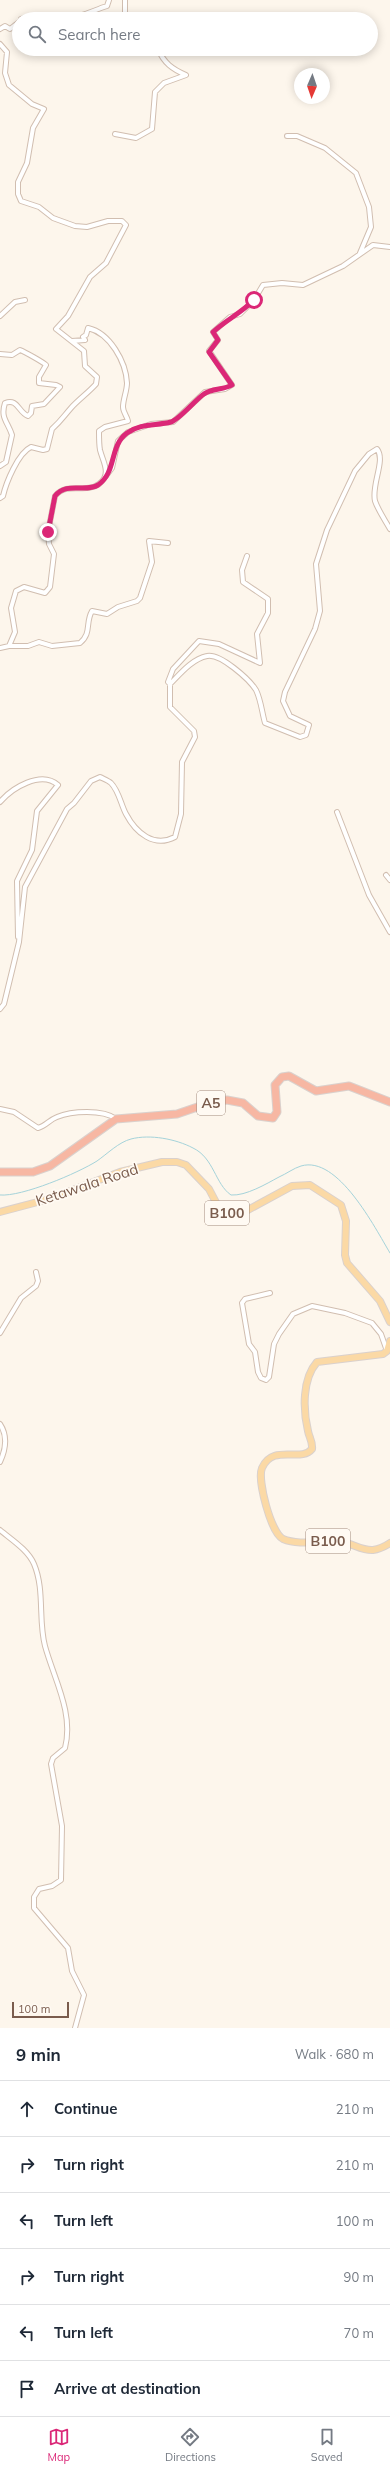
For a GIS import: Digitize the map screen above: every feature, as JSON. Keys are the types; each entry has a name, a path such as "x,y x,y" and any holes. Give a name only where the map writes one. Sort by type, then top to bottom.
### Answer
{"highway":[{"name":"A5","path":"0,1172 33,1172 50,1166 116,1120 177,1114 212,1102 227,1100 243,1104 258,1116 273,1118 277,1112 275,1085 282,1077 289,1076 316,1091 343,1085 390,1102"}],"main road":[{"name":"Ketawala Road","path":"0,1212 49,1199 120,1172 168,1161 186,1165 209,1189 220,1210 227,1214 238,1213 254,1207 292,1186 310,1185 341,1205 346,1221 345,1251 347,1263 380,1301 390,1322"},
{"path":"387,1351 390,1341"},
{"name":"B100","path":"387,1351 373,1357 317,1362 308,1376 306,1389 307,1429 312,1449 310,1452 302,1454 288,1453 274,1457 263,1467 260,1475 272,1524 282,1538 291,1541 340,1542 372,1550 381,1549 390,1543"}],"street":[{"path":"88,12 107,6 109,0"},
{"path":"125,0 125,12"},
{"path":"0,29 4,26 10,29 12,27"},
{"path":"0,44 8,52 6,74 9,84 32,104 44,109 33,128 27,163 18,182 18,194 21,201 39,207 53,218 76,226 87,227 116,220 122,221 126,225 106,263 90,277 68,316 56,329 84,351 85,366 97,377 96,384 82,400 71,408 64,419 52,429 47,449 43,450 31,447 22,454 14,470 7,479 3,496 0,498"},
{"path":"114,134 136,138 152,130 155,92 164,83 186,75 172,69 161,56"},
{"path":"287,136 297,136 325,148 356,173 369,208 371,227 360,254"},
{"path":"9,646 14,632 11,608 16,591 24,587 45,593 50,587 54,554 49,544 48,532 55,496 58,492 73,487 96,486 112,468 118,441 128,432 146,425 173,422 205,392 225,389 232,385 209,352 218,340 213,332 230,317 240,314 254,300 262,285 282,283 303,285 343,266 373,245 390,247"},
{"path":"0,316 16,302 25,300"},
{"path":"70,341 85,340 83,337 86,335 88,328 91,328 113,345 121,359 126,373 127,384 123,409 128,421 105,427 99,431 100,448 106,460 104,478"},
{"path":"0,354 12,355 20,350 36,360 43,362 46,365 39,377 39,383 56,384 60,387 44,404 32,406 31,414 28,416 16,404 10,401 5,403 2,409 2,419 12,435 6,462 0,466"},
{"path":"170,684 197,660 208,656 219,657 249,680 256,692 265,723 300,737 306,735 309,725 290,716 282,702 315,629 320,611 316,564 327,530 348,482 365,458 377,449 381,457 376,473 376,501 390,529"},
{"path":"0,648 9,646 28,646 39,642 52,646 80,643 89,633 89,617 92,611 107,614 118,607 137,601 140,598 152,562 149,541 168,543"},
{"path":"0,1009 4,1004 20,942 25,886 49,845 56,826 67,809 79,798 91,781 100,777 112,784 126,815 146,837 154,842 162,842 175,837 181,814 182,762 195,737 194,731 170,707 170,684 168,682 173,669 199,641 219,644 260,663 256,634 268,613 268,599 243,582 242,570 247,556"},
{"path":"0,802 23,784 44,780 58,786 37,812 32,850 17,881 20,942"},
{"path":"337,812 369,895 390,932"},
{"path":"386,875 390,880"},
{"path":"0,1109 14,1112 38,1128 44,1126 56,1117 73,1113 97,1113 116,1120"},
{"path":"0,1333 21,1298 36,1286 36,1272"},
{"path":"270,1293 245,1299 242,1303 250,1344 255,1352 258,1372 261,1378 266,1380 269,1377 274,1344 278,1334 294,1314 312,1306 345,1314 372,1324 381,1334 387,1351"},
{"path":"0,1424 4,1430 6,1441 0,1462"},
{"path":"0,1530 24,1551 34,1563 40,1597 44,1645 60,1690 67,1722 65,1748 53,1758 51,1764 62,1826 61,1880 52,1886 39,1889 34,1897 34,1908 68,1948 72,1971 84,1994 75,2028"}],"waterway":[{"path":"0,1195 10,1195 22,1192 64,1178 97,1161 118,1145 131,1139 146,1137 163,1138 179,1142 200,1152 210,1164 221,1184 231,1195 243,1194 256,1189 301,1166 315,1166 328,1171 354,1196 375,1227 390,1253"}],"route":[{"path":"48,532 51,517 51,506 58,492 73,487 93,487 102,481 112,468 114,453 118,441 128,432 151,424 173,422 205,392 225,389 232,385 209,352 218,340 213,332 230,317 240,314 254,300"}]}
